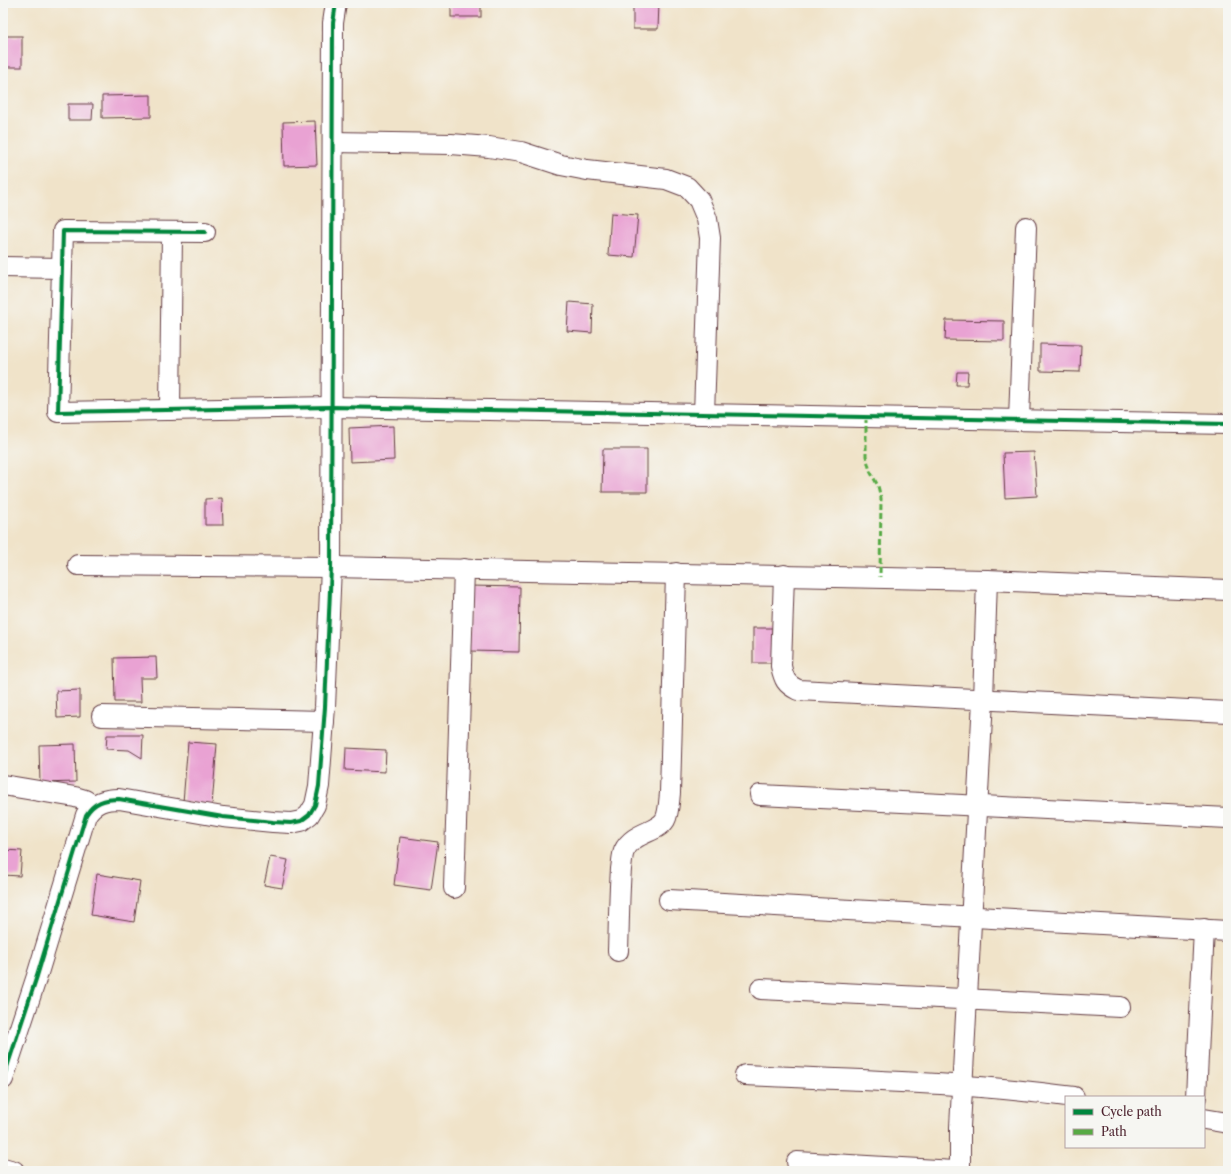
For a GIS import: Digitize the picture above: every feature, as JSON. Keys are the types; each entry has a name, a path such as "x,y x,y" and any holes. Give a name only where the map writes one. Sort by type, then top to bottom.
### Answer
{"street":[{"path":"3,1079 37,976 86,816 93,806 106,800 119,799 223,817 291,823 309,816 315,805 319,786 324,721 331,566 333,22 336,3"},
{"path":"332,142 451,144 489,147 521,152 568,167 666,179 687,187 699,200 707,219 710,238 704,414"},
{"path":"1019,420 1026,227"},
{"path":"205,232 63,231 58,412 331,407 1228,424"},
{"path":"170,410 172,232"},
{"path":"3,267 61,268"},
{"path":"78,565 331,566 784,575 987,580 1228,590"},
{"path":"454,888 464,569"},
{"path":"618,951 623,852 628,843 641,834 656,828 664,820 667,810 670,785 676,574"},
{"path":"784,575 781,666 783,676 789,686 798,690 811,692 1228,712"},
{"path":"960,1171 960,1127 978,806 987,580"},
{"path":"102,716 324,721"},
{"path":"3,785 76,797 85,800 93,806"},
{"path":"760,795 1228,818"},
{"path":"669,900 1228,931"},
{"path":"1196,1096 1204,929"},
{"path":"761,989 1120,1007"},
{"path":"744,1074 962,1085 1066,1096"},
{"path":"1205,1119 1228,1123"},
{"path":"797,1162 955,1171"},
{"path":"3,1168 14,1171"}],"building":[{"path":"451,3 481,3 481,17 451,17"},
{"path":"633,3 659,3 658,29 633,29"},
{"path":"3,36 22,36 22,67 3,67"},
{"path":"151,95 151,117 102,118 102,96"},
{"path":"68,104 93,104 92,120 68,120"},
{"path":"315,121 317,165 284,166 283,122"},
{"path":"611,213 638,215 634,257 608,255"},
{"path":"569,302 593,304 592,333 567,331"},
{"path":"946,320 1004,321 1004,341 945,340"},
{"path":"1040,344 1081,345 1080,372 1040,371"},
{"path":"957,372 968,372 967,385 956,385"},
{"path":"393,426 394,460 350,462 349,428"},
{"path":"603,449 647,449 647,492 602,492"},
{"path":"1034,452 1037,496 1005,498 1003,453"},
{"path":"222,498 223,525 205,525 205,499"},
{"path":"470,586 520,587 519,652 469,651"},
{"path":"753,628 772,628 772,663 753,663"},
{"path":"156,657 157,678 140,678 141,702 115,702 114,658"},
{"path":"80,690 80,717 57,718 56,691"},
{"path":"107,735 143,735 142,758 129,750 106,749"},
{"path":"188,742 217,744 212,805 183,802"},
{"path":"75,744 76,782 40,783 39,745"},
{"path":"346,748 386,750 385,772 345,770"},
{"path":"400,837 438,842 431,890 394,885"},
{"path":"3,850 22,851 20,876 3,875"},
{"path":"270,857 288,860 282,888 264,885"},
{"path":"97,874 140,881 134,922 91,915"}],"marked path":[{"path":"866,417 866,456 870,471 878,486 881,498 880,577"}],"cycle path":[{"path":"3,1079 37,976 86,815 96,804 119,799 223,817 291,823 301,821 309,815 315,805 319,786 325,707 331,567 333,23 336,3"},
{"path":"205,232 63,231 58,412 331,407 1228,424"}]}
